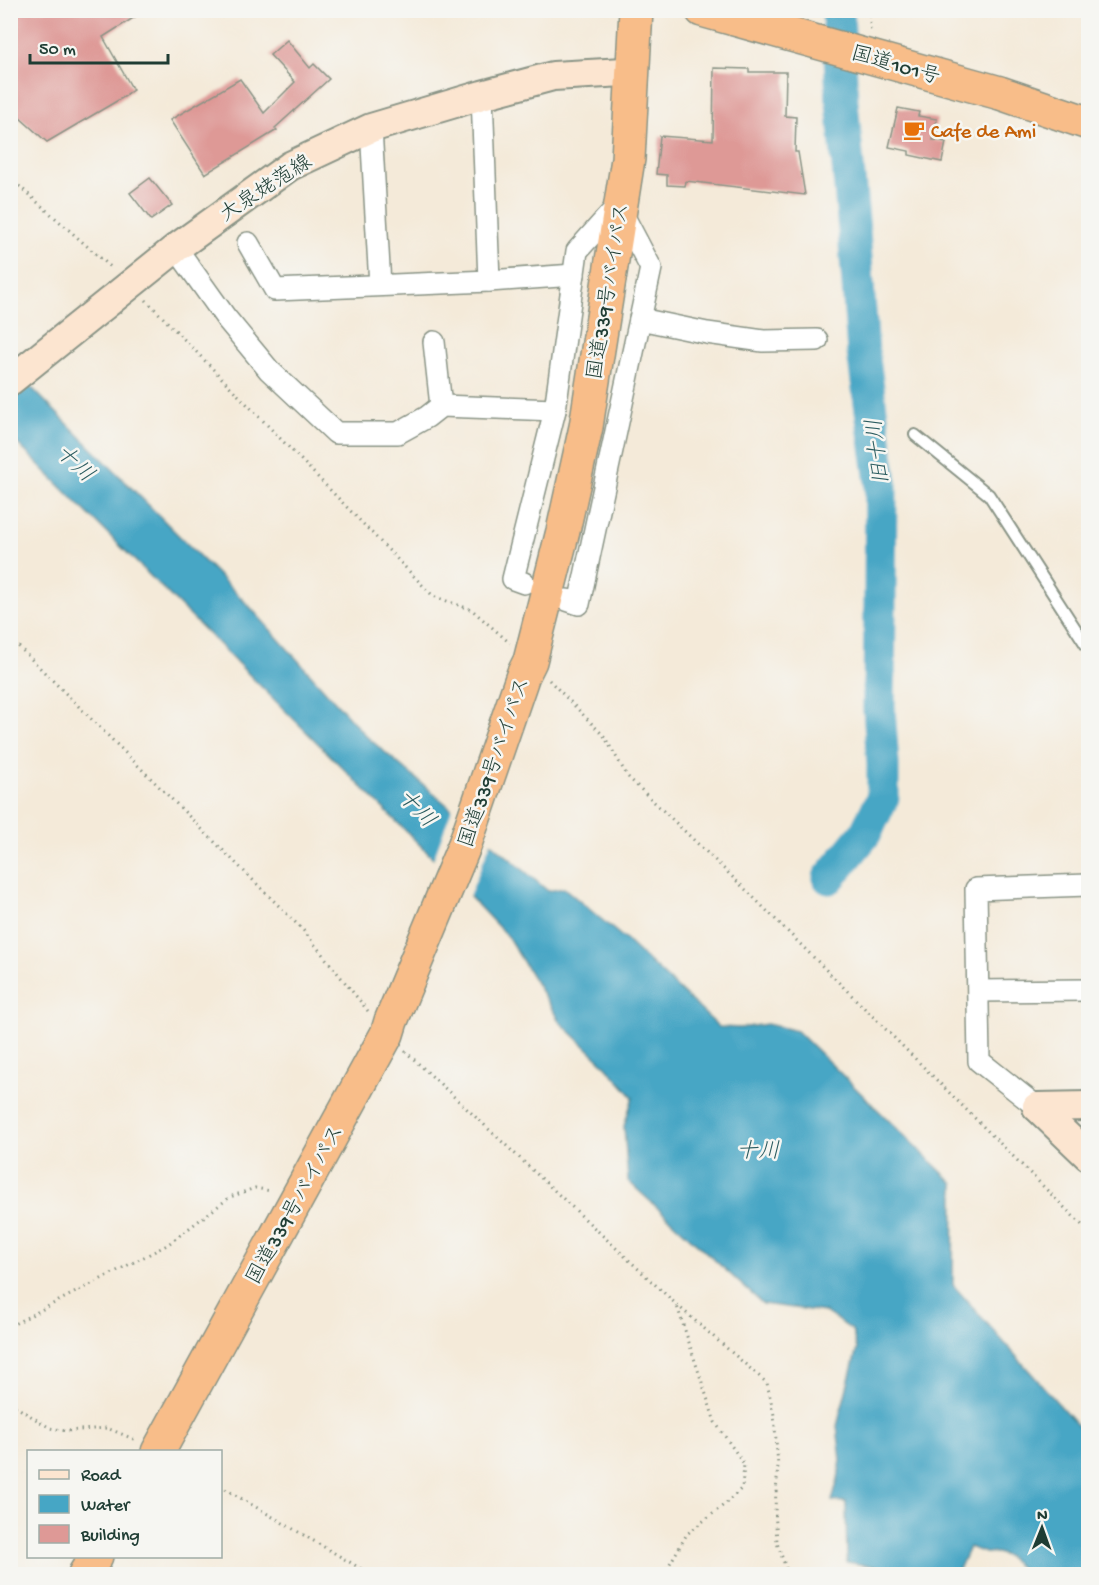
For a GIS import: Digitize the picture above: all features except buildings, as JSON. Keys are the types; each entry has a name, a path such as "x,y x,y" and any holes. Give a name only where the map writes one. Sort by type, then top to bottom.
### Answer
{"highway":[{"name":"国道339号バイパス","path":"160,1450 389,1028 465,844 526,668 563,531 586,427 628,159 636,10"},
{"name":"国道101号","path":"702,10 803,38 879,49 1089,123"},
{"path":"85,1575 95,1558"}],"main road":[{"name":"大泉姥萢線","path":"10,381 176,248 290,166 371,128 482,95 553,76 633,73"},
{"path":"1037,1107 1089,1106"},
{"path":"1037,1107 1089,1156"}],"street":[{"path":"482,95 489,281"},
{"path":"371,128 380,285"},
{"path":"524,583 513,579 555,410 577,251 621,206 651,268 579,604 567,600"},
{"path":"248,243 275,290 574,275"},
{"path":"176,248 226,318 269,370 336,433 398,433 427,417 441,406 555,410"},
{"path":"640,319 707,333 762,341 817,340"},
{"path":"434,342 441,406"},
{"path":"1037,1107 980,1061 976,889 1089,885"},
{"path":"979,991 1089,990"}],"lane":[{"path":"915,435 989,495 1089,648"}],"path":[{"path":"869,10 879,49"},
{"path":"10,178 131,285 433,596 472,610 526,668 604,736 628,777 746,890 1089,1231"},
{"path":"10,638 303,930 389,1028 677,1305 767,1383 774,1415 778,1465 775,1507 777,1543 786,1571 795,1575"},
{"path":"10,1326 167,1245 230,1197 255,1188 298,1197"},
{"path":"664,1575 687,1534 742,1488 744,1464 715,1422 677,1305"},
{"path":"10,1403 50,1428 66,1431 106,1428 157,1450"},
{"path":"222,1487 370,1575"}],"water":[{"name":"十川","path":"10,366 250,607 366,736 548,891 564,888 626,940 719,1027 740,1028 767,1024 797,1031 954,1184 953,1285 1088,1437 1088,1574 1027,1574 1008,1557 997,1553 985,1553 969,1547 957,1574 926,1574 847,1562 846,1502 832,1501 841,1460 837,1426 857,1349 852,1330 825,1312 763,1304 628,1181 624,1126 633,1097 603,1063 560,1022 508,937 436,861 11,437"}],"pier":[{"path":"453,806 492,839 468,900 432,862"}],"waterway":[{"name":"旧十川","path":"829,878 865,834 883,797 879,709 881,482 863,352 842,102 838,10"}],"place":[{"name":"Cafe de Ami","path":"914,130"}]}
